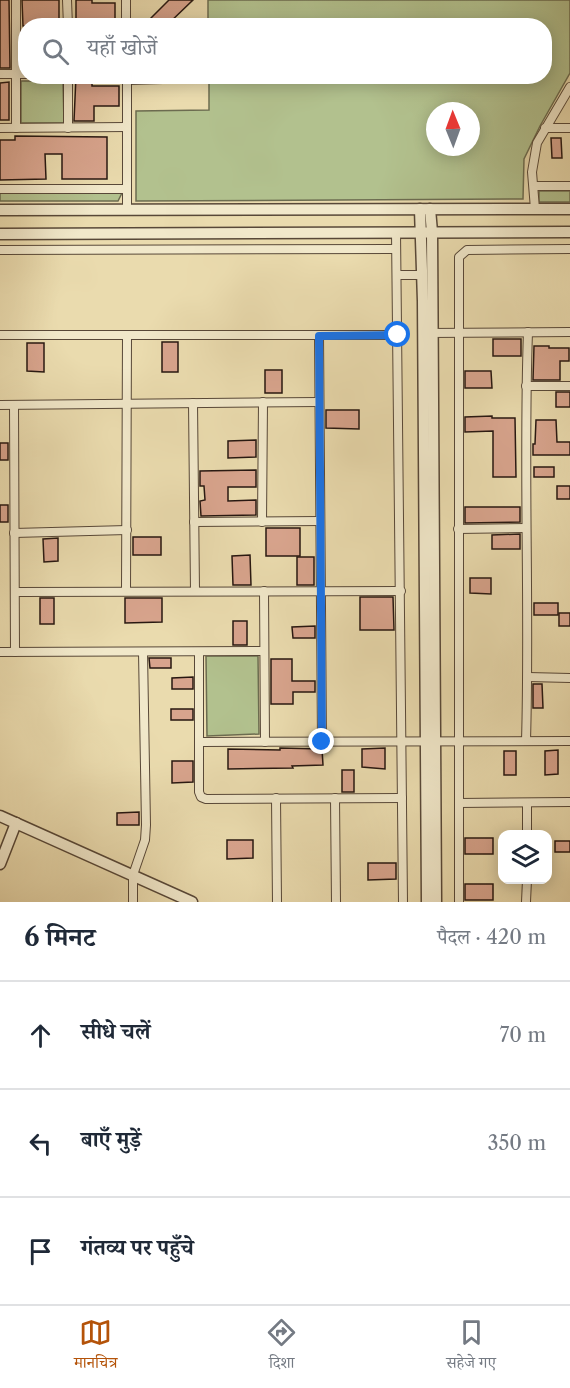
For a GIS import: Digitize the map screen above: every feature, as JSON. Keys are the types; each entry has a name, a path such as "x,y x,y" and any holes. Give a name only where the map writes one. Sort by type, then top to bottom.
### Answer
{"street":[{"path":"16,0 18,30"},
{"path":"68,0 68,18"},
{"path":"126,0 126,18"},
{"path":"0,74 18,74"},
{"path":"16,128 20,84"},
{"path":"68,84 68,128"},
{"path":"127,84 127,209"},
{"path":"535,209 533,158 537,143 570,87"},
{"path":"0,128 127,127"},
{"path":"546,128 570,128"},
{"path":"534,186 570,186"},
{"path":"0,189 127,189"},
{"path":"425,209 428,333 430,742 427,902"},
{"path":"0,210 570,209"},
{"path":"396,232 403,902"},
{"path":"427,232 423,275 428,333"},
{"path":"0,234 570,232"},
{"path":"0,250 396,249"},
{"path":"459,902 459,257 467,250 570,249"},
{"path":"397,275 423,275"},
{"path":"526,741 528,332"},
{"path":"428,333 570,332"},
{"path":"0,335 398,335"},
{"path":"126,591 127,336"},
{"path":"319,336 322,742"},
{"path":"526,386 570,386"},
{"path":"262,522 263,402"},
{"path":"0,405 319,402"},
{"path":"194,403 195,591"},
{"path":"14,405 15,652"},
{"path":"194,522 320,521"},
{"path":"458,529 526,528"},
{"path":"14,533 127,530"},
{"path":"264,591 265,742"},
{"path":"15,592 401,591"},
{"path":"0,652 264,651"},
{"path":"133,902 133,875 145,840 146,825 143,652"},
{"path":"199,652 199,792 201,797 206,799 402,798"},
{"path":"528,677 570,678"},
{"path":"200,742 570,741"},
{"path":"430,742 436,902"},
{"path":"276,798 277,902"},
{"path":"335,798 336,902"},
{"path":"459,803 570,802"},
{"path":"527,803 527,830"},
{"path":"0,816 192,902"},
{"path":"0,864 16,823"},
{"path":"526,884 526,902"}],"green space":[{"path":"208,0 570,0 570,73 524,159 523,199 136,201 136,111 209,110 209,84 552,84 552,18 208,18"},
{"path":"21,84 63,84 64,123 21,123"},
{"path":"539,191 570,191 570,202 539,202"},
{"path":"0,193 122,193 118,201 0,201"},
{"path":"206,656 258,656 259,734 207,736"}],"building":[{"path":"0,0 9,0 10,68 0,68"},
{"path":"22,0 59,0 59,18 23,18"},
{"path":"76,0 115,3 115,18 76,18"},
{"path":"169,0 193,0 174,18 151,18"},
{"path":"9,82 9,120 0,120 0,83"},
{"path":"76,84 119,86 119,106 94,106 94,121 74,121"},
{"path":"15,136 107,137 107,179 62,179 62,154 45,154 46,179 0,180 0,140 15,140"},
{"path":"551,138 561,138 562,158 552,158"},
{"path":"493,339 521,339 521,356 493,356"},
{"path":"162,342 178,342 178,372 162,372"},
{"path":"27,343 44,343 44,372 27,371"},
{"path":"534,346 569,348 569,361 560,361 560,380 533,380"},
{"path":"265,370 282,370 282,393 265,393"},
{"path":"465,371 491,371 492,388 465,388"},
{"path":"556,392 570,392 570,407 556,407"},
{"path":"326,410 359,410 359,429 326,428"},
{"path":"492,416 492,418 515,418 516,477 493,477 493,431 465,432 465,417"},
{"path":"536,420 556,420 557,442 570,442 570,455 533,455"},
{"path":"256,440 256,457 228,458 228,441"},
{"path":"0,443 8,443 8,460 0,460"},
{"path":"534,467 554,467 554,477 534,477"},
{"path":"256,470 256,487 228,487 228,501 256,500 256,515 201,516 200,501 205,500 204,486 200,486 200,471"},
{"path":"557,486 570,486 570,499 557,499"},
{"path":"0,505 8,505 8,522 0,522"},
{"path":"465,507 520,507 520,522 465,523"},
{"path":"266,528 300,528 300,556 266,556"},
{"path":"520,534 520,549 492,549 492,535"},
{"path":"133,537 161,537 161,555 133,555"},
{"path":"58,538 58,561 44,562 43,539"},
{"path":"250,555 251,585 233,585 232,556"},
{"path":"297,557 314,557 314,585 297,585"},
{"path":"470,578 491,578 491,594 470,593"},
{"path":"360,597 393,597 394,630 360,630"},
{"path":"40,598 54,598 54,624 40,624"},
{"path":"125,598 162,598 162,622 125,623"},
{"path":"534,603 558,603 558,615 534,615"},
{"path":"559,613 570,613 570,626 559,626"},
{"path":"233,621 247,621 247,645 233,645"},
{"path":"315,626 315,638 293,638 292,627"},
{"path":"149,658 171,658 171,668 150,668"},
{"path":"271,659 292,659 292,681 315,681 315,692 293,692 293,704 271,704"},
{"path":"193,677 193,689 172,689 172,678"},
{"path":"533,684 542,684 543,708 533,708"},
{"path":"171,709 193,709 193,720 171,720"},
{"path":"280,748 322,749 323,765 228,769 228,749 280,750"},
{"path":"385,748 385,769 362,767 362,749"},
{"path":"558,750 558,774 545,775 545,751"},
{"path":"504,751 516,751 516,775 504,775"},
{"path":"172,761 193,761 193,782 172,783"},
{"path":"342,770 354,770 354,792 342,792"},
{"path":"139,812 139,825 117,825 117,813"},
{"path":"465,838 493,838 493,854 465,854"},
{"path":"227,840 253,840 253,858 227,859"},
{"path":"555,841 570,841 570,852 555,852"},
{"path":"368,863 396,863 396,879 368,880"},
{"path":"465,884 493,884 493,900 465,900"}],"route":[{"path":"322,742 319,336 398,335"}]}
